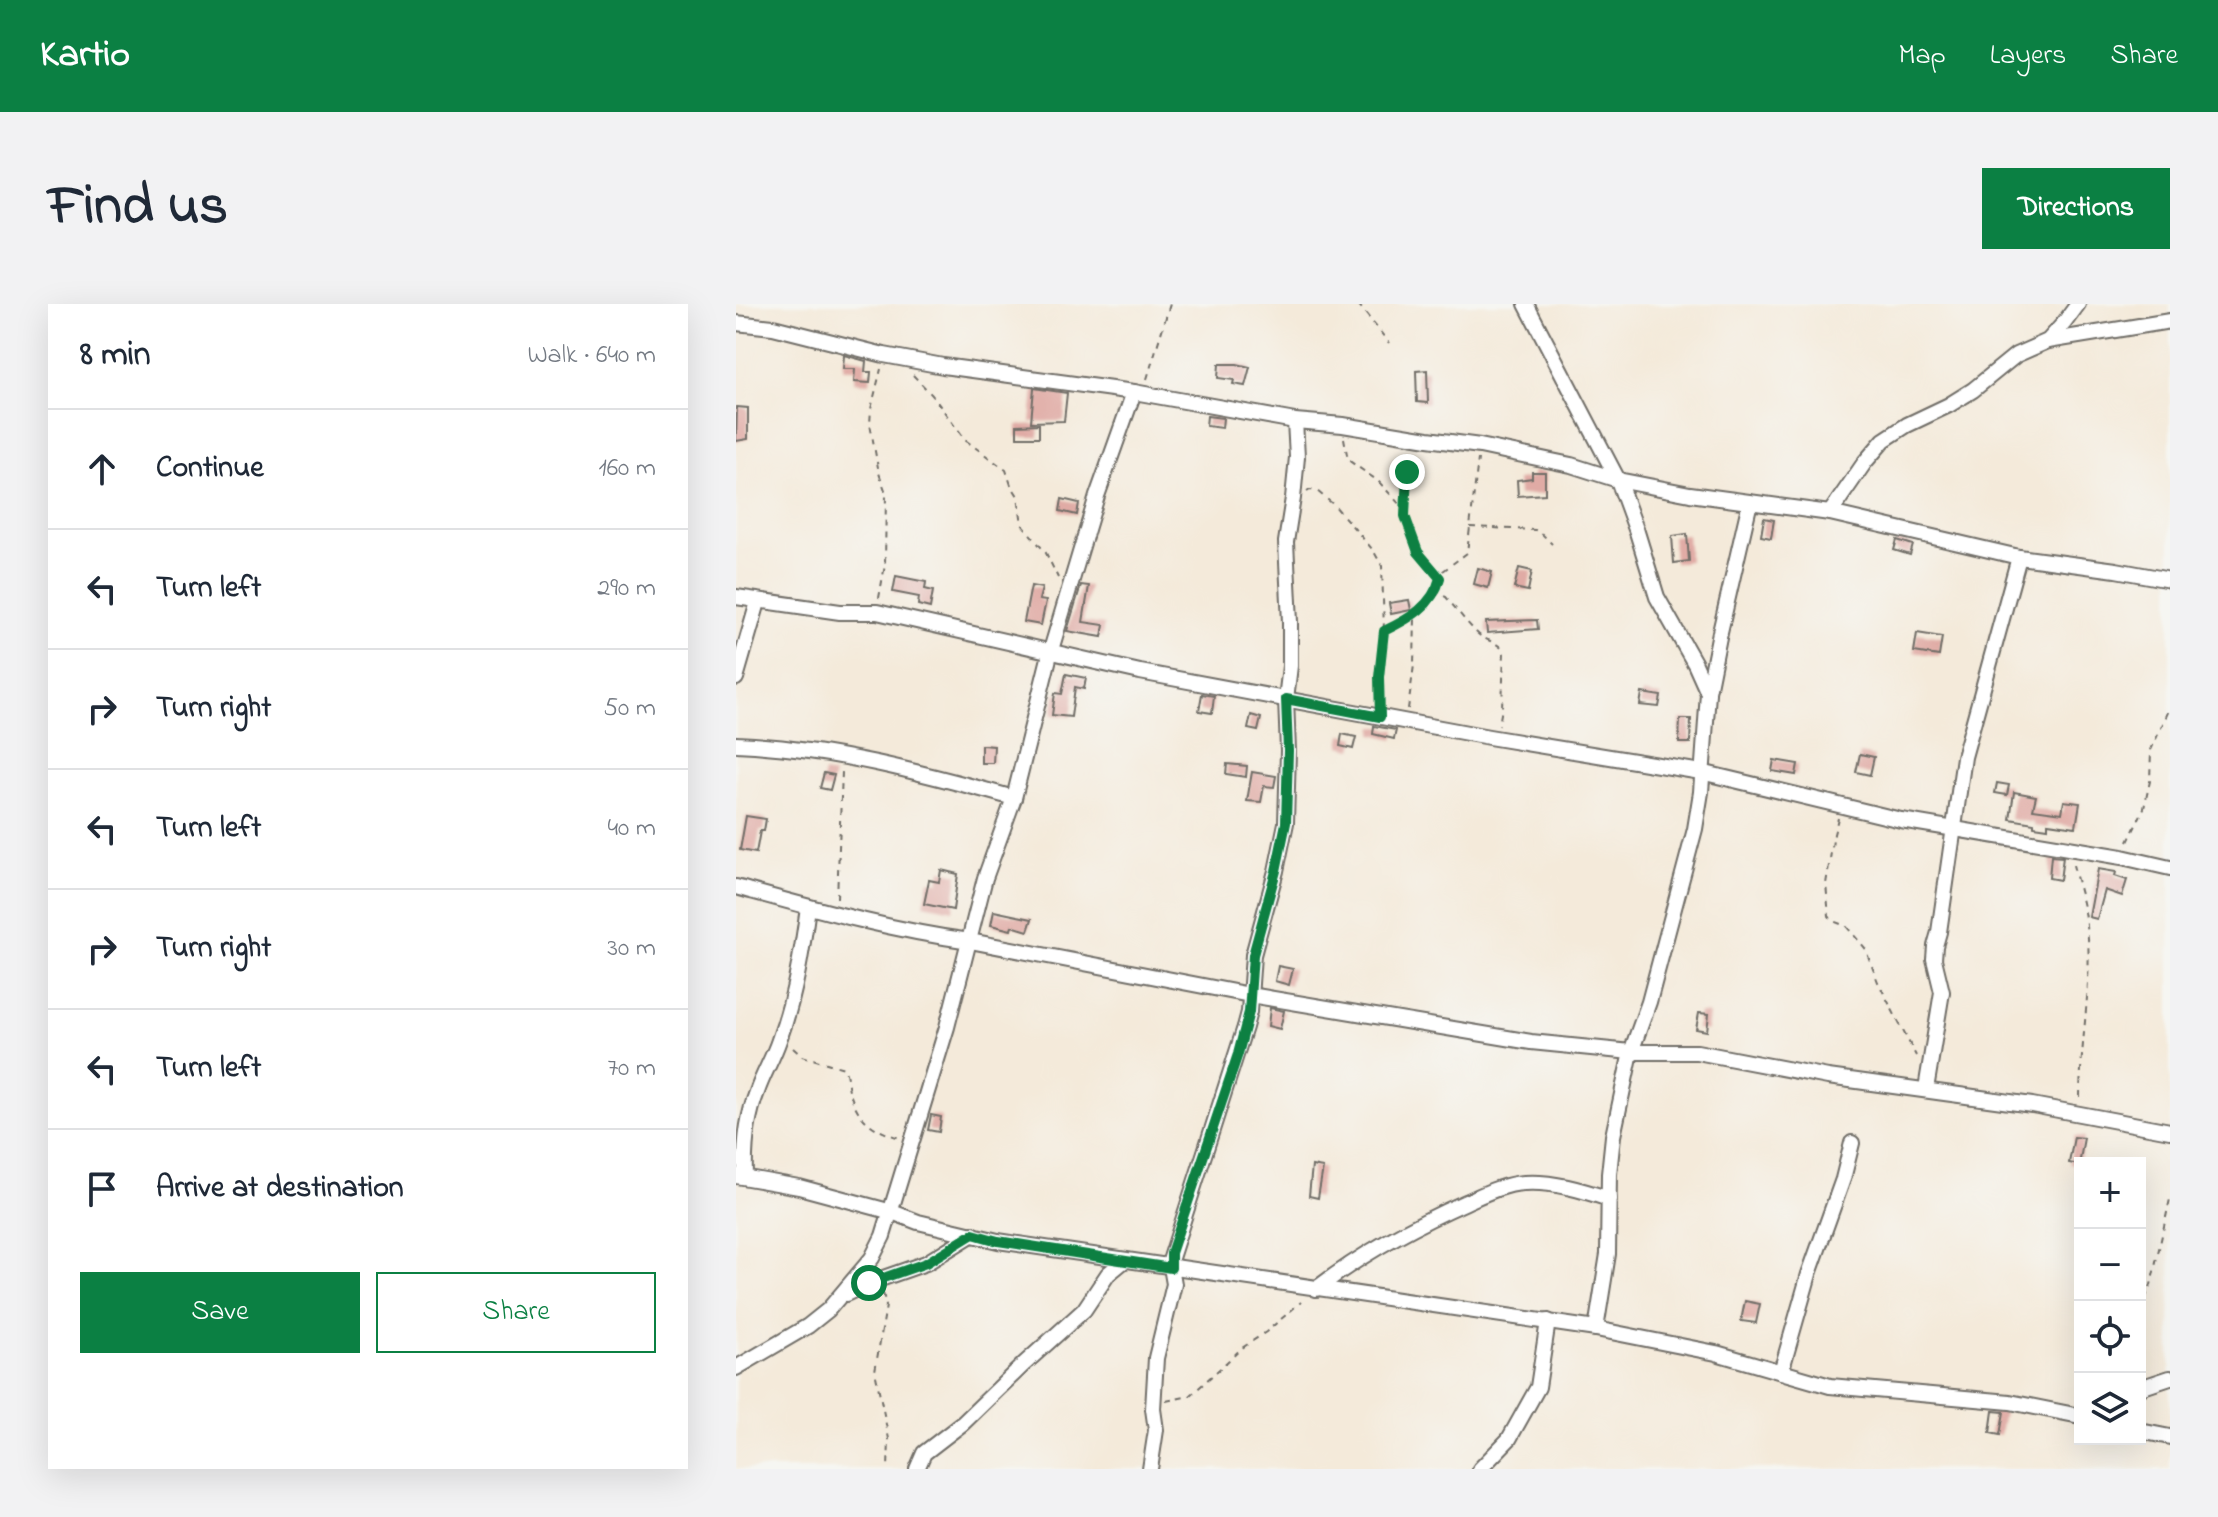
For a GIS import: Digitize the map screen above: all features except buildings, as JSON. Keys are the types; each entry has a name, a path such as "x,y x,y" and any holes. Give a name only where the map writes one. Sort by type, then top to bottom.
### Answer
{"street":[{"path":"1526,304 1618,480 1657,597 1708,693"},
{"path":"2048,341 2078,304"},
{"path":"1830,513 1884,440 1973,390 2016,355 2048,341 2170,321"},
{"path":"736,323 773,327 884,355 943,366 1139,393 1295,421 1343,425 1480,446 1690,494 1830,513 2019,557 2170,580"},
{"path":"736,1368 808,1326 839,1298 878,1248 892,1212 947,1027 985,878 1014,798 1051,650 1097,496 1139,393"},
{"path":"1150,1469 1156,1430 1153,1401 1156,1358 1174,1284 1171,1253 1242,1041 1249,1012 1253,955 1286,823 1286,699 1290,622 1286,542 1297,457 1295,421"},
{"path":"1596,1329 1608,1254 1613,1136 1631,1052 1649,1002 1691,844 1701,792 1708,693 1750,502"},
{"path":"1926,1089 1942,992 1935,966 1935,946 1964,757 2019,557"},
{"path":"736,597 840,612 877,612 1140,672 1406,722 1701,772 1901,820 2170,868"},
{"path":"736,678 758,602"},
{"path":"736,744 799,749 842,757 1014,798"},
{"path":"736,887 836,915 926,935 1250,995 1531,1042 1631,1052 1697,1052 1828,1077 1926,1089 2170,1131"},
{"path":"808,907 800,964 783,1030 748,1121 741,1177 799,1187 918,1222 998,1241 1596,1329 1716,1353 1830,1386 2010,1402 2074,1415"},
{"path":"1781,1372 1852,1143"},
{"path":"1316,1289 1401,1232 1508,1185 1537,1182 1583,1190 1609,1199"},
{"path":"839,1298 869,1283 926,1263 973,1234"},
{"path":"917,1469 924,1453 957,1429 1084,1310 1108,1274 1125,1260"},
{"path":"1480,1469 1509,1439 1538,1387 1548,1321"},
{"path":"2146,1386 2170,1378"},
{"path":"2146,1432 2170,1437"}],"path":[{"path":"1139,393 1170,304"},
{"path":"1358,304 1389,343"},
{"path":"877,612 885,565 886,493 870,424 884,355"},
{"path":"908,372 932,395 965,440 1006,470 1018,496 1022,524 1046,553 1057,574 1065,602"},
{"path":"1343,425 1348,460 1378,481 1404,509"},
{"path":"1411,436 1404,509 1416,548 1440,578"},
{"path":"1384,631 1415,614 1436,595 1443,571 1466,555 1480,446"},
{"path":"1292,502 1303,499 1310,490 1317,491 1334,505 1378,557 1383,571 1384,631 1379,677 1380,717"},
{"path":"1469,527 1535,530 1552,544"},
{"path":"1436,595 1446,597 1476,632 1500,645 1504,651 1502,708 1497,738"},
{"path":"1406,722 1414,665 1415,614"},
{"path":"2122,857 2144,808 2150,781 2151,750 2170,708"},
{"path":"836,915 842,757"},
{"path":"1842,806 1827,869 1829,916 1846,926 1865,948 1910,1047 1929,1073"},
{"path":"2069,848 2087,923 2088,949 2087,1018 2079,1114"},
{"path":"783,1030 791,1046 802,1056 844,1068 850,1093 871,1127 913,1141"},
{"path":"2144,1301 2151,1285 2170,1199"},
{"path":"869,1283 881,1291 886,1302 875,1371 889,1439 888,1469"},
{"path":"1153,1401 1190,1396 1242,1348 1266,1332 1316,1289"}],"route":[{"path":"869,1283 926,1263 973,1234 998,1241 1171,1268 1171,1253 1238,1054 1249,1012 1253,955 1286,823 1286,699 1380,717 1379,677 1384,631 1411,618 1436,595 1440,578 1418,552 1405,516 1407,472"}]}
